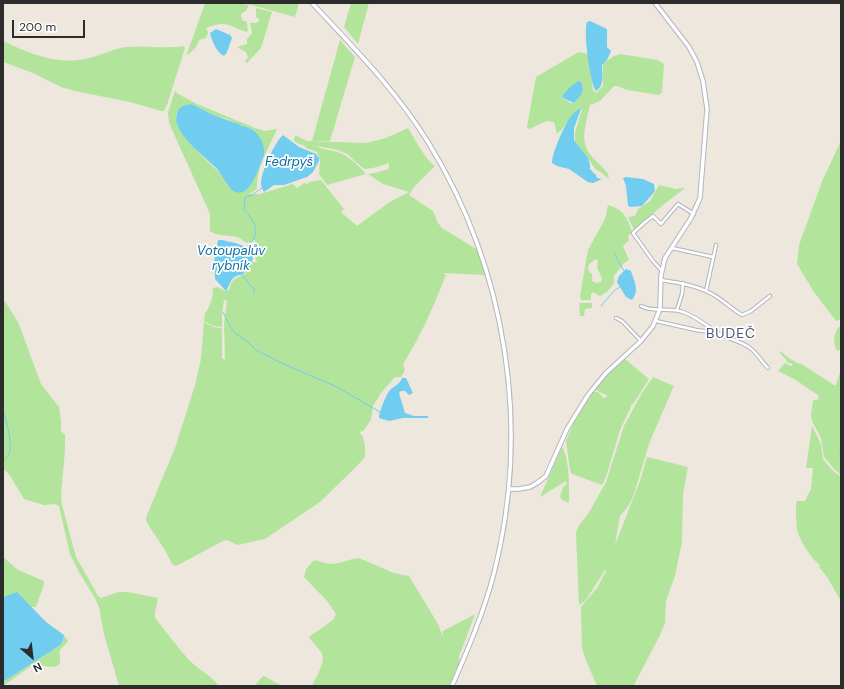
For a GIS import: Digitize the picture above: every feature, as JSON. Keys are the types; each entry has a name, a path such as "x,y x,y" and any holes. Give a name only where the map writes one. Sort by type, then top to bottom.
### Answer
{"main road":[{"path":"312,3 374,70 420,130 446,174 471,225 489,278 499,316 508,371 512,429 509,489 503,531 493,574 467,652 452,686"},
{"path":"509,489 530,487 546,476 567,429 588,395 606,373 650,331 656,321 660,309 661,280 665,258 694,214 700,198 702,188 706,118 705,92 693,54 655,3"}],"street":[{"path":"662,271 653,261 634,233 653,216 661,224 678,204 694,214"},
{"path":"706,291 716,245"},
{"path":"671,248 713,257"},
{"path":"661,280 683,283 706,291 724,302 735,312 742,315 751,311 770,296"},
{"path":"677,310 682,294 683,283"},
{"path":"641,306 648,309 677,310 695,317 719,333 749,347 768,368"},
{"path":"616,318 622,321 641,341"},
{"path":"656,321 696,330 719,333"}],"green space":[{"path":"205,3 239,3 249,5 246,11 241,14 242,20 247,22 248,31 246,32 227,24 218,24 206,28 208,33 206,38 199,40 196,47 188,55 187,54"},
{"path":"244,3 299,3 295,17"},
{"path":"351,3 369,3 358,44 344,27"},
{"path":"256,8 272,12 261,48 247,63 245,61 248,57 246,52 237,47 247,44 247,39 252,33 250,23 256,23 260,20 256,17"},
{"path":"340,40 355,57 330,141 312,141"},
{"path":"3,41 33,54 64,60 85,59 126,47 184,46 185,48 167,105 164,111 161,111 130,102 61,87 33,73 3,62"},
{"path":"580,52 588,54 593,90 596,93 603,86 603,63 614,56 620,54 658,60 664,64 662,92 659,95 627,90 614,86 600,101 590,105 585,126 584,139 588,152 608,174 609,177 607,178 601,172 596,170 575,141 575,133 582,109 574,113 557,134 554,122 547,121 529,129 527,127 536,77","holes":["581,82 583,91 574,103 562,98 564,93"]},
{"path":"175,91 197,104 255,128 265,131 277,129 261,166 257,181 257,189 249,194 260,194 293,184 297,188 304,183 308,184 309,182 321,180 344,209 341,212 357,226 388,203 409,192 383,184 368,174 389,169 389,163 364,169 347,154 338,150 316,146 322,149 339,152 348,157 366,174 327,185 319,174 320,160 317,152 294,141 295,135 307,141 366,143 386,138 408,128 424,154 435,166 414,187 409,195 433,211 442,228 478,250 486,275 443,273 446,275 432,309 416,342 403,364 405,370 401,377 395,377 381,393 373,406 371,420 363,431 359,432 362,435 365,445 365,457 320,502 265,539 237,545 227,540 223,541 176,566 172,564 165,550 147,523 147,515 175,448 195,385 201,359 204,322 213,327 221,328 222,358 225,360 224,323 227,301 224,300 222,327 213,326 204,321 205,313 211,301 213,288 217,287 225,291 229,290 233,280 245,273 253,262 257,262 253,251 255,240 248,243 233,236 219,235 210,231 210,214 169,123 168,112","holes":["192,104 211,114 227,119 241,126 264,156 250,186 242,192 192,145 183,134 176,114 184,106"]},
{"path":"841,141 841,319 836,321 814,292 797,264 799,245 823,179"},
{"path":"659,185 676,189 684,189 634,230 628,217 635,216 638,209 650,201"},
{"path":"608,205 618,209 626,218 632,232 628,236 629,240 623,246 629,260 624,263 614,276 614,283 607,292 600,296 593,292 590,300 581,300 580,296 588,250 605,219","holes":["596,259 598,261 597,268 602,278 601,282 596,283 592,281 592,274 589,272 588,267 589,264"]},
{"path":"3,299 18,322 41,384 59,407 61,431 65,435 61,495 62,505 76,557 98,596 101,598 119,592 128,592 158,598 155,618 189,660 219,686 119,686 104,634 99,607 70,554 59,506 55,504 44,505 24,499 9,474 3,469"},
{"path":"579,303 592,303 592,308 585,309 584,316 580,316"},
{"path":"841,325 841,349 837,351 835,348 834,337"},
{"path":"780,351 834,385 836,385 841,369 841,475 824,457 821,438 812,421 811,414 813,401 817,400 819,396 796,380 778,371 785,363 791,366 793,364 786,362 787,361"},
{"path":"625,359 649,379 634,403 630,406 631,407 620,430 606,477 602,485 572,474 570,470 566,440 575,420 593,392 599,393 604,398 608,396 596,390 596,388 611,371"},
{"path":"653,377 674,386 650,441 633,497 627,508 620,516 615,545 640,481 647,457 688,467 683,494 682,542 675,576 666,601 665,623 635,683 633,686 597,686 582,648 581,607 597,588 606,571 605,570 586,600 579,605 576,533 578,527 588,514 606,482 624,426 642,393"},
{"path":"812,426 821,444 823,459 831,469 841,477 841,601 827,577 819,567 820,565 813,559 806,549 797,530 797,501 805,501 811,489 813,468 806,468"},
{"path":"562,447 568,467 568,503 562,500 560,496 563,487 567,484 566,481 540,497"},
{"path":"3,557 18,570 44,581 36,607 31,607 14,598 3,597"},
{"path":"359,558 394,573 409,576 438,624 442,635 446,640 442,634 443,631 475,614 459,657 460,661 449,686 312,686 323,660 321,652 309,637 333,620 336,614 327,601 304,577 306,569 314,560 330,564"},
{"path":"64,635 68,641 60,650 60,663 58,665 52,667 34,664 3,686 3,682 59,646 62,643"},
{"path":"264,676 282,686 254,686"}],"water":[{"path":"590,21 607,29 607,47 611,51 607,60 602,65 602,83 596,91 589,68 586,35 587,22"},
{"path":"216,29 230,35 232,38 224,56 213,43 210,33"},
{"path":"578,81 581,82 583,88 582,94 574,103 563,98 562,96 569,88"},
{"path":"192,104 211,114 251,129 259,136 262,141 264,156 253,181 245,191 239,193 233,191 217,169 190,144 179,128 176,120 179,109 183,106"},
{"path":"579,109 581,109 574,128 574,140 588,158 590,169 597,178 602,179 593,183 588,182 569,169 552,163 556,146 569,119"},
{"name":"Fedrpyš","path":"283,135 299,147 316,154 319,161 313,172 307,177 284,185 274,185 264,192 261,183 263,172 273,150"},
{"path":"623,178 643,179 654,184 655,191 642,206 628,206 626,186"},
{"name":"Votoupalův rybník","path":"218,240 233,242 244,246 252,254 253,259 249,268 242,275 238,275 233,278 226,291 215,279 214,262"},
{"path":"626,269 631,271 636,286 636,293 632,300 626,297 617,282 619,276"},
{"path":"402,378 406,378 413,393 409,395 405,391 401,391 399,393 405,413 414,416 428,416 428,418 403,418 389,421 379,418 387,394 399,383"},
{"path":"17,592 46,622 64,635 62,643 59,646 3,682 3,597"}],"waterway":[{"path":"247,247 255,237 256,228 252,219 244,210 245,197 252,195 262,188"},
{"path":"614,253 624,271"},
{"path":"242,275 254,289 254,294"},
{"path":"601,306 614,291 621,286"},
{"path":"223,312 231,328 236,334 247,341 256,350 279,362 335,386 380,412"},
{"path":"3,411 10,440 9,454 3,460"}],"district":[{"name":"BUDEČ","path":"731,334"}]}
